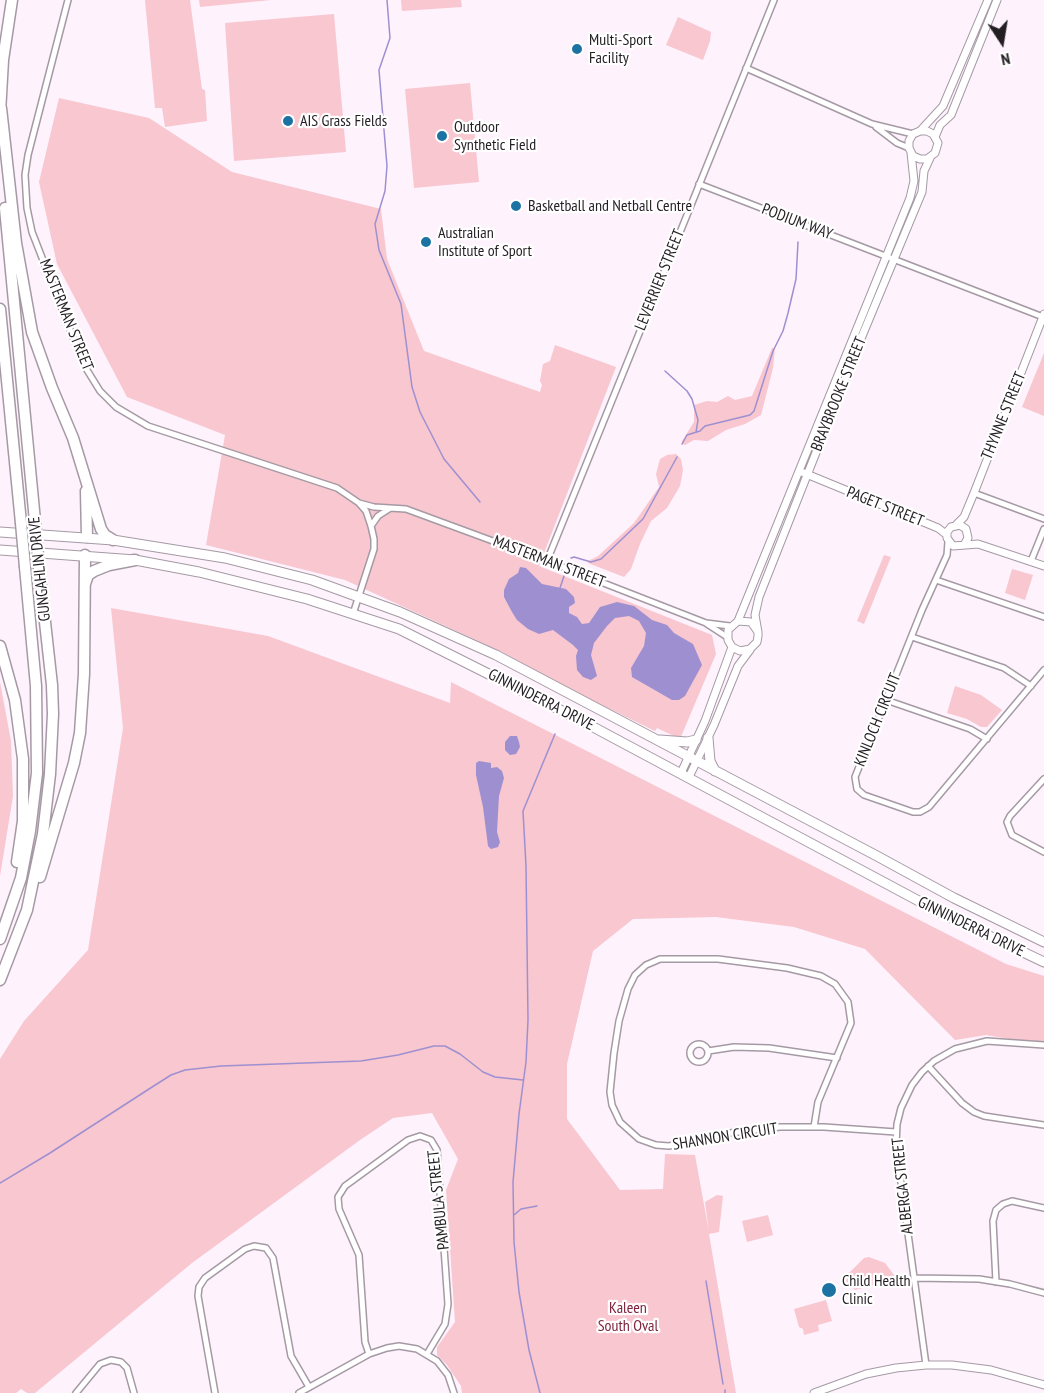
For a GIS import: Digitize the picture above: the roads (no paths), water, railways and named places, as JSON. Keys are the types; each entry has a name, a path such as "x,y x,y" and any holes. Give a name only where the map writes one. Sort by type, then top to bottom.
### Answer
{"highway":[{"path":"0,117 3,60 12,0"},
{"path":"1,108 8,184 30,322 48,379 84,470 101,529 113,540"},
{"name":"GUNGAHLIN DRIVE","path":"0,152 53,714 47,805 27,910 0,980"},
{"name":"GUNGAHLIN DRIVE","path":"0,309 37,696 37,773 30,831 21,878 0,939"},
{"path":"84,470 87,537"},
{"path":"27,910 51,843 74,763 80,733 84,684 85,555"},
{"path":"85,584 88,576 94,571 109,565 135,560"},
{"path":"0,646 15,700 20,729 24,788 17,863 0,931"}],"main road":[{"name":"GINNINDERRA DRIVE","path":"0,532 113,540 225,558 312,580 400,612 495,655 954,898 1044,942"},
{"path":"85,555 87,537"},
{"name":"GINNINDERRA DRIVE","path":"0,550 135,560 215,575 307,599 399,629 685,775 895,890 1044,962"},
{"path":"708,738 710,761 715,771"},
{"path":"657,740 687,742 696,740"}],"street":[{"name":"MASTERMAN STREET","path":"68,0 28,155 25,190 32,232 87,370 100,391 116,407 148,426 337,488 359,503 406,509 547,561 706,623 727,637"},
{"name":"LEVERRIER STREET","path":"547,561 774,0"},
{"path":"910,151 909,141 944,106 951,93 987,0"},
{"path":"935,137 940,125 951,115 997,0"},
{"path":"746,68 872,124 917,133 930,132 935,137 938,147 930,158 920,159 872,124"},
{"path":"951,93 958,96"},
{"name":"BRAYBROOKE STREET","path":"738,621 910,198 914,181 910,151"},
{"name":"BRAYBROOKE STREET","path":"758,632 755,615 759,597 922,192 924,171 930,158"},
{"name":"PODIUM WAY","path":"699,184 1043,316"},
{"name":"THYNNE STREET","path":"947,538 954,526 964,517 1043,316"},
{"name":"PAGET STREET","path":"799,472 938,528 947,538 960,546"},
{"path":"974,493 1044,519"},
{"path":"353,614 374,549 371,526 366,511 359,503"},
{"path":"371,526 378,516 390,508"},
{"path":"964,517 967,531 978,544"},
{"path":"954,526 967,531"},
{"name":"PAGET STREET","path":"938,528 954,526"},
{"path":"1031,561 1044,529"},
{"path":"960,546 967,531"},
{"name":"KINLOCH CIRCUIT","path":"947,538 947,555 855,777 857,789 864,795 913,812 920,812 929,807 1044,670"},
{"path":"960,546 978,544 1044,566"},
{"name":"KINLOCH CIRCUIT","path":"947,555 960,546"},
{"path":"936,580 1044,617"},
{"path":"692,759 708,738 738,666 757,642 758,632 751,622 738,621 730,626 727,637 732,647 740,651 750,650"},
{"name":"MASTERMAN STREET","path":"706,623 730,626"},
{"path":"912,637 1004,668 1031,686"},
{"path":"685,775 732,647"},
{"path":"886,700 970,729 987,739"},
{"path":"1044,780 1007,822 1012,836 1044,852"},
{"name":"SHANNON CIRCUIT","path":"814,1127 818,1102 850,1029 850,1007 840,988 821,976 770,964 735,960 666,959 642,968 628,989 616,1037 610,1092 617,1116 633,1135 650,1144 669,1146 747,1131 814,1127 896,1132"},
{"name":"ALBERGA STREET","path":"926,1365 897,1152 896,1132 901,1108 908,1092 928,1066 948,1052 979,1042 1003,1041 1044,1045"},
{"path":"708,1051 734,1047 769,1048 837,1058"},
{"path":"928,1066 962,1103 974,1112 984,1116 1044,1125"},
{"name":"PAMBULA STREET","path":"369,1354 365,1342 359,1255 339,1209 338,1197 345,1186 408,1140 420,1136 431,1140 437,1150 448,1304 445,1324 428,1354"},
{"path":"996,1282 993,1221 996,1210 1003,1204 1012,1202 1044,1208"},
{"path":"215,1393 198,1296 199,1287 205,1278 245,1249 254,1246 266,1248 273,1258 291,1356 309,1387"},
{"path":"914,1278 955,1278 996,1282 1044,1293"},
{"path":"299,1393 369,1354 399,1346 428,1354 445,1370 454,1393"},
{"path":"76,1393 100,1364 111,1360 121,1362 127,1368 134,1393"},
{"path":"814,1393 866,1374 926,1365 952,1365 991,1370 1044,1385"}],"waterway":[{"path":"387,0 390,38 379,70 387,166 385,191 375,224 379,250 401,304 412,387 420,412 444,459 480,502"},
{"path":"682,444 687,435 700,431 705,426 750,415 754,411 788,313 796,279 798,242"},
{"path":"665,371 687,391 692,399 698,420 696,432"},
{"path":"571,558 591,562 601,559 643,519 677,457"},
{"path":"560,588 564,576"},
{"path":"540,1393 529,1350 519,1292 514,1242 513,1182 526,1062 528,1020 523,811 555,734"},
{"path":"0,1183 171,1075 185,1070 221,1066 361,1061 434,1046 445,1046 460,1054 483,1072 495,1077 523,1080"},
{"path":"514,1215 521,1209 537,1206"},
{"path":"706,1281 723,1384"}],"place":[{"name":"Multi-Sport Facility","path":"577,49"},
{"name":"AIS Grass Fields","path":"288,121"},
{"name":"Outdoor Synthetic Field","path":"442,136"},
{"name":"Basketball and Netball Centre","path":"516,206"},
{"name":"Australian Institute of Sport","path":"426,242"},
{"name":"Child Health Clinic","path":"829,1290"}],"park label":[{"name":"Kaleen South Oval","path":"628,1317"}]}
